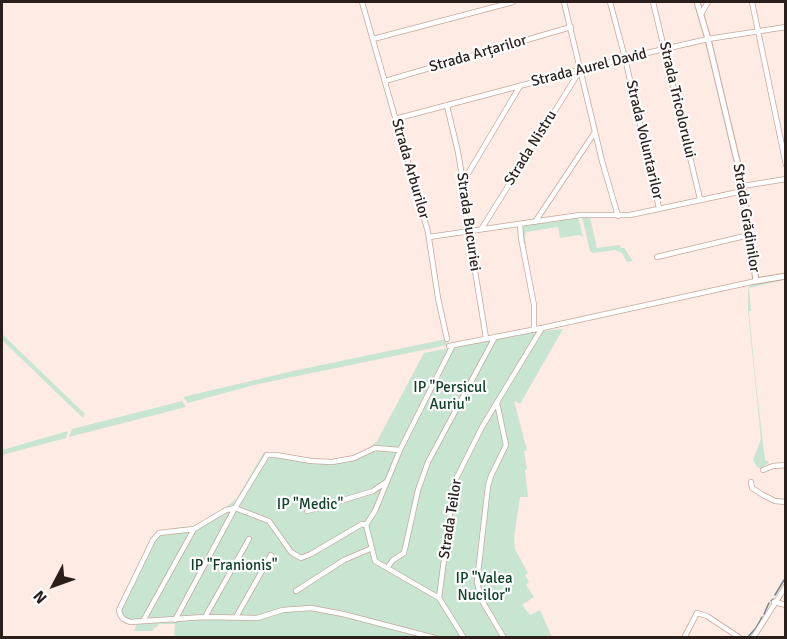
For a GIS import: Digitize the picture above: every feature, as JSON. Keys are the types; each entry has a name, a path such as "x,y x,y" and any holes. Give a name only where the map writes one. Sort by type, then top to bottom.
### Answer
{"street":[{"name":"Strada Arburilor","path":"363,2 429,237 447,339"},
{"path":"373,39 513,2"},
{"path":"564,2 618,216"},
{"name":"Strada Voluntarilor","path":"610,2 659,208"},
{"name":"Strada Tricolorului","path":"653,2 700,199"},
{"name":"Strada Grădinilor","path":"400,450 451,345 542,328 756,281 743,189 708,39 697,2"},
{"path":"701,14 708,2"},
{"path":"752,2 786,165"},
{"name":"Strada Arțarilor","path":"385,81 571,27"},
{"name":"Strada Aurel David","path":"395,119 625,58 708,39 786,27"},
{"name":"Strada Nistru","path":"482,228 581,69"},
{"path":"463,182 520,86"},
{"name":"Strada Bucuriei","path":"447,106 458,152 463,182 462,191 486,338"},
{"path":"535,222 595,131"},
{"path":"429,237 580,215 618,216 786,179"},
{"path":"520,224 534,305 534,329"},
{"path":"657,258 749,235"},
{"path":"756,281 786,276"},
{"name":"Strada Teilor","path":"439,598 454,483 474,442 542,328"},
{"path":"387,568 393,560 404,553 424,471 495,337"},
{"path":"497,403 506,445 488,486 477,582 481,599 504,638"},
{"path":"175,620 235,508 268,454 332,462 354,458 375,447 400,450 383,493 366,525 375,561 439,598 464,638"},
{"path":"763,470 772,466 786,465"},
{"path":"307,511 378,489 388,480"},
{"path":"751,482 752,488 763,495 775,501 786,502"},
{"path":"378,489 383,493"},
{"path":"366,525 362,524 301,558 291,552 269,521 235,508 226,510 194,529 163,532 156,535 153,540 119,610 121,616 126,621 205,617 257,618 282,610 319,609 435,638"},
{"path":"143,621 194,529"},
{"path":"205,617 249,539"},
{"path":"296,591 344,560 372,548"},
{"path":"236,617 271,555"},
{"path":"753,638 786,586"},
{"path":"774,602 786,605"},
{"path":"684,638 697,612 740,638"}],"green space":[{"path":"578,217 583,237 579,235 560,238 558,227 526,232 530,278 522,227"},
{"path":"582,217 590,217 597,248 620,245 633,261 627,262 622,253 615,250 593,253 590,251"},
{"path":"782,279 749,288 756,384 765,460 769,462 762,469 757,467 753,460 761,439 748,311 748,289 751,283"},
{"path":"563,329 520,404 514,401 527,450 524,451 528,497 520,497 514,538 515,549 528,573 525,575 529,582 526,585 534,597 522,605 530,615 540,610 552,637 174,637 175,624 159,624 153,631 134,631 137,623 122,621 118,616 117,610 155,534 174,528 194,526 206,521 230,504 237,498 264,452 325,461 352,457 368,449 377,441 424,353 531,332"},
{"path":"2,334 85,414 83,418 2,340"},
{"path":"446,339 447,345 254,385 188,403 183,397 293,371"},
{"path":"182,401 186,407 69,437 72,429"},
{"path":"68,431 66,438 2,455 2,450"}],"waterway":[{"path":"775,595 784,580"},
{"path":"764,614 769,603"},
{"path":"747,638 762,617"}],"park label":[{"name":"IP \"Persicul Auriu\"","path":"450,396"},
{"name":"IP \"Medic\"","path":"310,505"},
{"name":"IP \"Franionis\"","path":"234,566"},
{"name":"IP \"Valea Nucilor\"","path":"484,588"}]}
